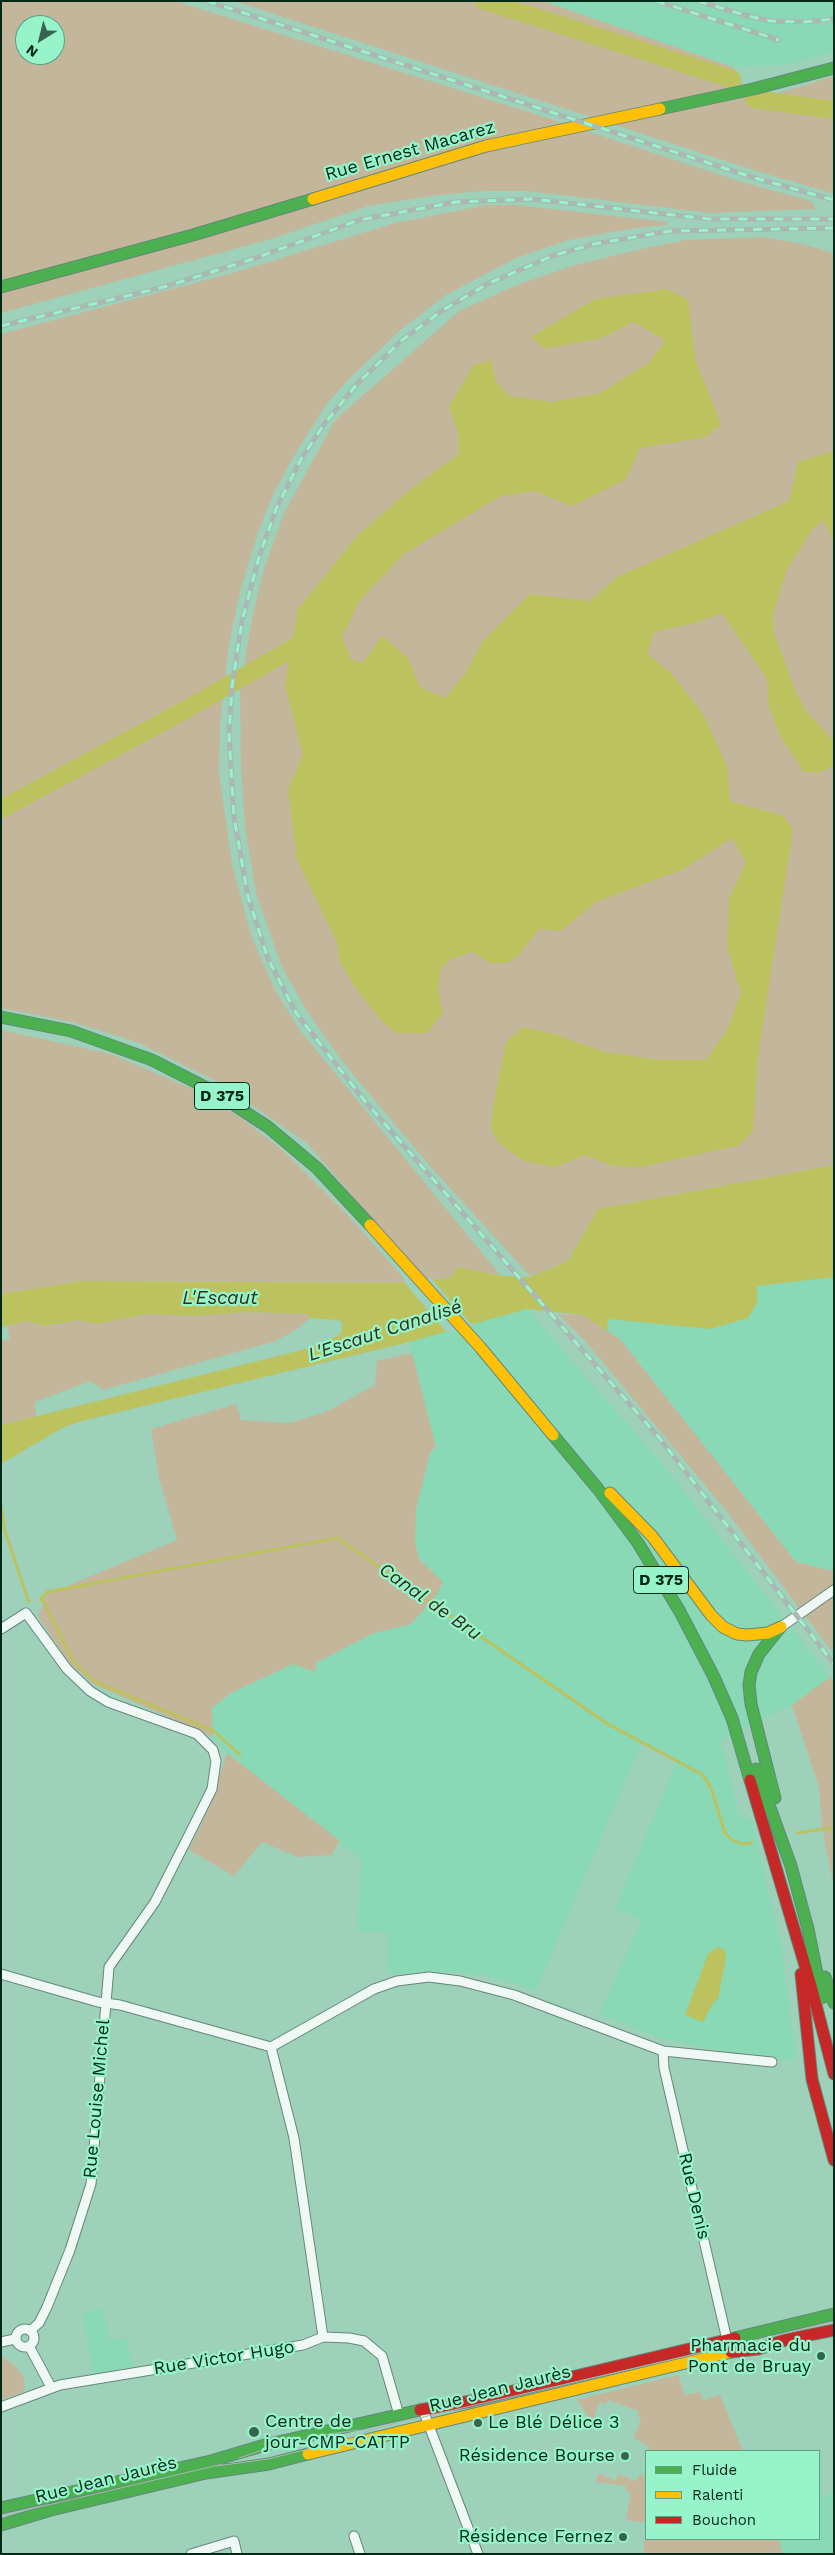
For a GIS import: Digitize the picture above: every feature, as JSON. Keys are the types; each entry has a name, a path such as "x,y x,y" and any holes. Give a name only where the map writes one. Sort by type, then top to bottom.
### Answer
{"main road":[{"name":"Rue Ernest Macarez","path":"1,287 192,235 486,146 753,89 834,68"},
{"name":"D 375","path":"1,1017 61,1029 118,1046 162,1064 213,1090 268,1127 303,1156 338,1190 480,1347 570,1453 622,1521 659,1577 707,1663 732,1718 834,2074"},
{"path":"570,1453 646,1528 711,1615 723,1627 737,1634 747,1635 768,1632 781,1627"},
{"path":"781,1627 767,1642 756,1660 751,1672 749,1691 820,1983 830,2058"},
{"path":"732,1718 758,1772 791,1866"},
{"path":"808,1930 834,2002"},
{"path":"798,1944 812,2079 834,2160"},
{"name":"Rue Jean Jaurès","path":"1,2508 53,2498 211,2461 265,2445 471,2401 834,2314"},
{"name":"Rue Jean Jaurès","path":"1,2525 51,2510 206,2473 269,2464 429,2425 474,2411 651,2369 727,2352 758,2349 785,2340 834,2330"}],"street":[{"path":"781,1627 834,1590"},
{"name":"Rue Louise Michel","path":"1,1629 26,1613 67,1669 94,1694 113,1704 197,1734 210,1746 215,1755 215,1775 212,1789 186,1842 154,1902 109,1967 91,2184 73,2241 47,2307 39,2323 30,2331"},
{"path":"1,1974 105,2004 120,2005 272,2047 367,1992 397,1981 429,1977 460,1981 514,1995 663,2052 772,2062"},
{"path":"272,2047 294,2138 323,2337"},
{"name":"Rue Denis","path":"663,2052 664,2068 727,2340"},
{"path":"22,2330 30,2331 34,2339 29,2346 20,2347 15,2339 17,2333 22,2330"},
{"name":"Rue Victor Hugo","path":"1,2407 51,2387 303,2345 323,2337 360,2339 379,2352 386,2365 399,2415"},
{"path":"1,2342 15,2339"},
{"path":"29,2346 51,2387"},
{"path":"423,2410 478,2554"},
{"path":"354,2536 360,2554"},
{"path":"191,2554 234,2541 237,2554"}],"shaded area":[{"path":"1,1 175,1 526,111 739,181 811,201 816,209 709,213 527,191 483,191 438,195 368,206 271,239 1,313"},
{"path":"234,1 543,1 733,67 753,101 834,76 834,194 747,168"},
{"path":"543,1 834,1 834,51 792,64 733,67"},
{"path":"486,205 516,205 668,222 668,225 636,228 569,240 516,258 446,295 398,332 328,402 298,449 275,491 259,529 240,592 229,644 220,727 219,772 232,864 252,938 275,990 299,1029 501,1276 459,1267 450,1278 425,1281 307,1143 218,1082 139,1043 72,1022 1,1008 1,334 236,272 395,223"},
{"path":"764,237 802,244 834,253 834,1165 598,1209 568,1261 531,1277 429,1165 342,1061 305,1008 281,965 256,893 245,827 241,768 240,690 252,618 264,569 284,513 335,420 459,311 519,284 572,266 632,251 685,240"},
{"path":"1,1030 111,1054 190,1088 240,1117 286,1153 346,1213 408,1283 81,1281 1,1294"},
{"path":"834,1277 834,1571 796,1562 620,1339 607,1331 608,1319 710,1329 748,1318 757,1303 756,1286"},
{"path":"527,1309 669,1472 830,1677 792,1705 721,1741 738,1814 752,1821 781,1946 796,2060 729,2053 659,2038 599,2014 642,1920 615,1909 678,1760 642,1742 536,1990 481,1974 435,1972 395,1974 387,1971 387,1932 357,1932 362,1860 227,1753 213,1737 212,1708 231,1693 293,1664 316,1663 372,1634 411,1624 442,1581 419,1558 415,1541 416,1509 430,1453 436,1447 409,1342"},
{"path":"249,1312 307,1314 310,1318 299,1328 276,1341 103,1390 91,1381 35,1402 36,1416 1,1425 1,1341 10,1339 7,1326 27,1321 45,1326 78,1320 96,1324 147,1314 196,1316"},
{"path":"558,1314 583,1315 620,1339 796,1562 834,1571 834,1654 724,1508 586,1342"},
{"path":"412,1353 436,1447 430,1453 416,1509 415,1541 419,1559 443,1582 436,1596 411,1624 372,1634 316,1663 315,1672 293,1664 231,1693 212,1708 213,1737 93,1684 68,1662 38,1616 49,1590 53,1592 177,1540 159,1478 151,1429 236,1404 241,1420 290,1423 326,1412 375,1385 377,1361"},
{"path":"830,1677 834,1682 834,1888 822,1827 819,1787 792,1705"},
{"path":"227,1753 340,1841 331,1855 298,1857 262,1842 234,1876 189,1850 210,1806"},
{"path":"103,2308 108,2336 112,2340 126,2338 133,2367 93,2374 83,2312"},
{"path":"1,2355 14,2365 23,2376 25,2388 21,2393 1,2400"},
{"path":"678,2375 685,2395 700,2392 703,2400 720,2395 743,2450 648,2450 649,2447 634,2438 641,2418 637,2416 638,2411 608,2400 606,2404 599,2402 593,2423 577,2400"},
{"path":"598,2473 616,2481 618,2474 637,2481 639,2474 644,2476 645,2473 645,2523 626,2520 631,2493 626,2492 626,2486 596,2482"},
{"path":"834,2491 834,2554 783,2554 778,2540 820,2540 820,2498"},
{"path":"645,2537 645,2540 778,2540 783,2554 643,2554"}],"water":[{"path":"668,289 688,300 696,361 721,424 706,437 640,448 625,480 572,506 534,491 501,496 404,554 360,600 342,637 351,659 363,663 382,636 408,658 420,687 445,698 465,674 483,641 530,594 590,601 617,577 789,501 798,462 834,451 834,543 824,520 812,530 786,571 773,616 774,633 796,692 806,711 834,741 833,766 818,773 804,772 780,736 769,707 767,679 722,613 695,623 654,632 647,653 672,674 703,714 727,766 730,801 783,816 793,830 758,1057 753,1131 740,1145 642,1167 613,1166 585,1155 555,1167 524,1161 500,1144 491,1130 492,1112 506,1042 524,1027 557,1035 604,1052 661,1060 706,1060 727,1030 741,993 727,947 729,899 746,862 732,838 684,869 596,902 561,931 539,929 519,955 508,963 490,963 473,952 451,959 441,968 438,990 443,1013 427,1033 397,1033 381,1020 354,986 340,962 337,943 297,859 288,790 303,754 285,685 298,609 357,536 411,489 459,454 458,432 449,406 474,365 491,360 496,382 509,396 552,402 600,393 650,362 665,340 634,322 601,338 545,349 531,337 595,299"},
{"path":"834,1165 834,1277 757,1286 757,1303 748,1318 710,1329 608,1319 607,1331 583,1315 527,1309 409,1342 82,1421 64,1427 1,1464 1,1425 310,1348 340,1335 343,1324 339,1320 310,1318 307,1314 249,1312 196,1316 147,1314 96,1324 78,1320 45,1326 27,1321 1,1327 1,1294 81,1281 408,1283 450,1278 459,1267 501,1276 531,1277 568,1261 598,1209"},
{"path":"718,1947 725,1950 726,1958 718,1999 713,2003 703,2022 685,2015 708,1954"}],"pier":[{"path":"431,1278 474,1327 448,1334 403,1281"}],"waterway":[{"path":"484,1 732,79"},
{"path":"754,99 834,110"},
{"path":"1,809 187,709 295,647"},
{"path":"1,1505 5,1531 29,1602"},
{"name":"Canal de Bru","path":"40,1600 47,1592 337,1538 608,1724 703,1775 711,1788 725,1833 732,1840 741,1844 752,1843"},
{"name":"Canal de Bru","path":"42,1598 73,1661 96,1682 214,1731 240,1755"},
{"name":"Canal de Bru","path":"797,1833 830,1828 834,1830"}],"tram line":[{"path":"217,2466 268,2459 337,2442 380,2427 834,2322"},
{"path":"239,2458 266,2449 330,2434 358,2430"},
{"path":"1,2516 223,2464"}],"railway":[{"path":"207,1 755,178 834,200"},
{"path":"656,1 779,40"},
{"path":"698,1 771,21 803,22 834,19"},
{"path":"1,326 164,287 256,258 359,220 456,202 532,199 709,219 834,219"},
{"path":"834,228 670,231 594,244 555,255 489,283 443,310 401,341 357,384 325,423 301,459 276,509 259,557 242,621 232,686 229,735 234,817 248,897 268,959 296,1013 364,1100 661,1440 834,1664"}],"traffic: fast":[{"path":"660,109 753,89 834,68"},
{"path":"1,287 193,235 313,199"},
{"path":"1,1017 71,1031 152,1060 213,1091 268,1127 317,1168 370,1225"},
{"path":"553,1435 598,1489 638,1543 679,1610 713,1675 732,1718 750,1780"},
{"path":"775,1798 751,1704 749,1685 751,1672 759,1654 779,1629"},
{"path":"756,1769 791,1866 808,1929 822,1998"},
{"path":"825,1977 834,2003"},
{"path":"735,2338 834,2314"},
{"path":"1,2508 211,2461 265,2445 420,2410"},
{"path":"1,2525 51,2510 206,2473 269,2464 308,2454"}],"traffic: slow":[{"path":"313,199 486,146 660,109"},
{"path":"370,1225 480,1347 553,1435"},
{"path":"610,1493 652,1536 711,1615 723,1627 737,1634 747,1635 768,1633 781,1627"},
{"path":"308,2454 731,2352"}],"traffic: jam":[{"path":"750,1780 811,1986 834,2074"},
{"path":"801,1974 812,2079 834,2160"},
{"path":"731,2352 758,2349 785,2340 834,2330"},
{"path":"420,2410 471,2401 735,2338"}],"place":[{"name":"Pharmacie du Pont de Bruay","path":"821,2356"},
{"name":"Le Blé Délice 3","path":"478,2423"},
{"name":"Centre de jour-CMP-CATTP","path":"254,2432"},
{"name":"Résidence Bourse","path":"625,2456"},
{"name":"Résidence Fernez","path":"623,2537"}],"water label":[{"name":"L'Escaut","path":"220,1298"},
{"name":"L'Escaut Canalisé","path":"385,1331"}]}
